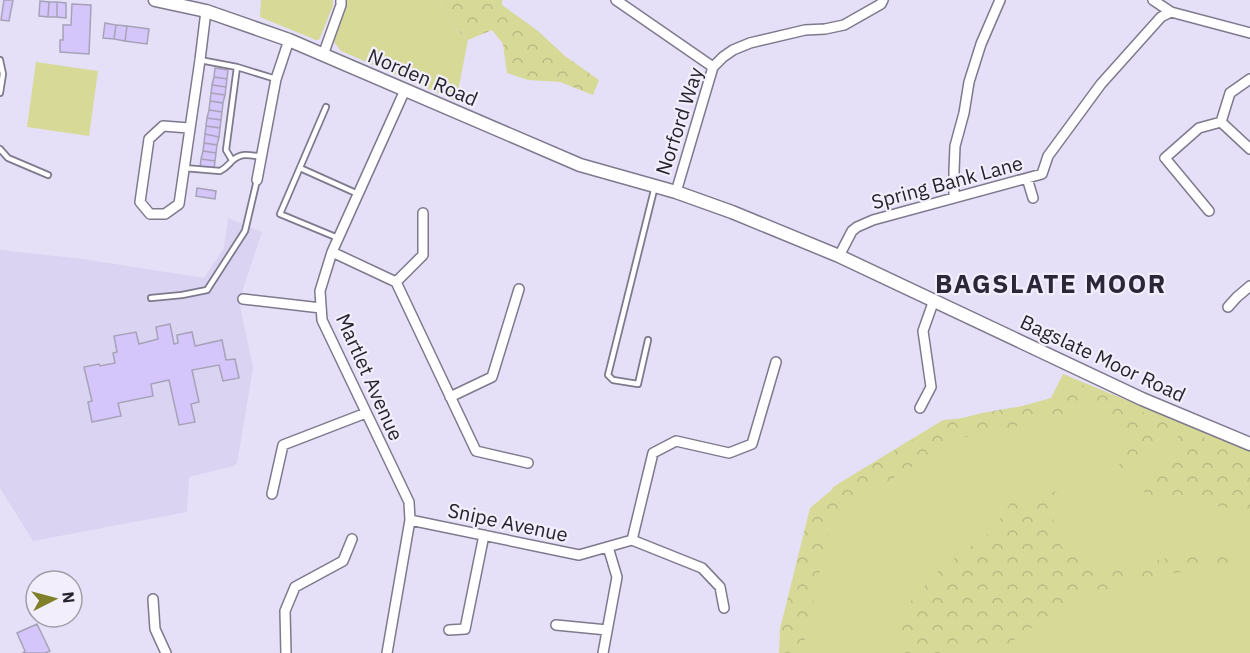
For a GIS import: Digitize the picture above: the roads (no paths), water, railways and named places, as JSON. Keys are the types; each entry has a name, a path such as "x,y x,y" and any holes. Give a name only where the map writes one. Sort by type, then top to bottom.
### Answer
{"street":[{"name":"Norden Road","path":"155,0 206,11 289,40 580,165 676,192"},
{"path":"323,55 341,0"},
{"path":"615,0 713,68"},
{"name":"Norford Way","path":"676,192 713,68 723,57 750,43 805,30 844,25 881,4 883,0"},
{"path":"954,198 955,146 969,82 981,44 1000,0"},
{"path":"1153,0 1171,12 1250,33"},
{"path":"189,128 163,126 149,139 140,202 150,213 165,214 178,204 206,11"},
{"name":"Spring Bank Lane","path":"839,256 852,231 873,220 1042,174 1048,156 1101,84 1161,17 1171,12"},
{"path":"257,180 276,80 289,40"},
{"path":"1221,122 1230,93 1250,78"},
{"name":"Martlet Avenue","path":"387,653 410,520 409,502 322,320 320,291 332,252 405,90"},
{"path":"1221,122 1250,149"},
{"path":"1209,211 1165,158 1199,128 1221,122"},
{"path":"1027,178 1033,198"},
{"name":"Bagslate Moor Road","path":"676,192 732,212 839,256 1142,399 1250,444"},
{"path":"396,282 423,255 423,213"},
{"path":"332,252 396,282 476,451 528,463"},
{"path":"1228,307 1250,286"},
{"path":"450,397 492,377 519,288"},
{"path":"243,299 321,308"},
{"path":"920,408 931,387 923,331 934,300"},
{"path":"724,608 720,587 702,568 632,540 652,453 676,441 729,453 752,444 776,362"},
{"path":"272,494 283,445 366,413"},
{"name":"Snipe Avenue","path":"410,520 579,555 632,540"},
{"path":"449,630 465,629 484,535"},
{"path":"286,653 285,610 295,587 343,561 352,539"},
{"path":"603,653 616,577 608,547"},
{"path":"153,598 155,629 166,653"},
{"path":"556,625 607,630"}],"lane":[{"path":"0,60 3,74 0,93"},
{"path":"200,60 237,67 276,80"},
{"path":"232,160 226,150 237,67"},
{"path":"326,107 280,214 338,238"},
{"path":"0,148 8,158 48,175"},
{"path":"184,168 220,171 239,155 262,157"},
{"path":"300,168 358,194"},
{"path":"151,298 207,290 245,231 257,180"},
{"path":"648,340 638,384 614,380 608,375 655,186"}],"district":[{"name":"BAGSLATE MOOR","path":"1051,283"}]}
